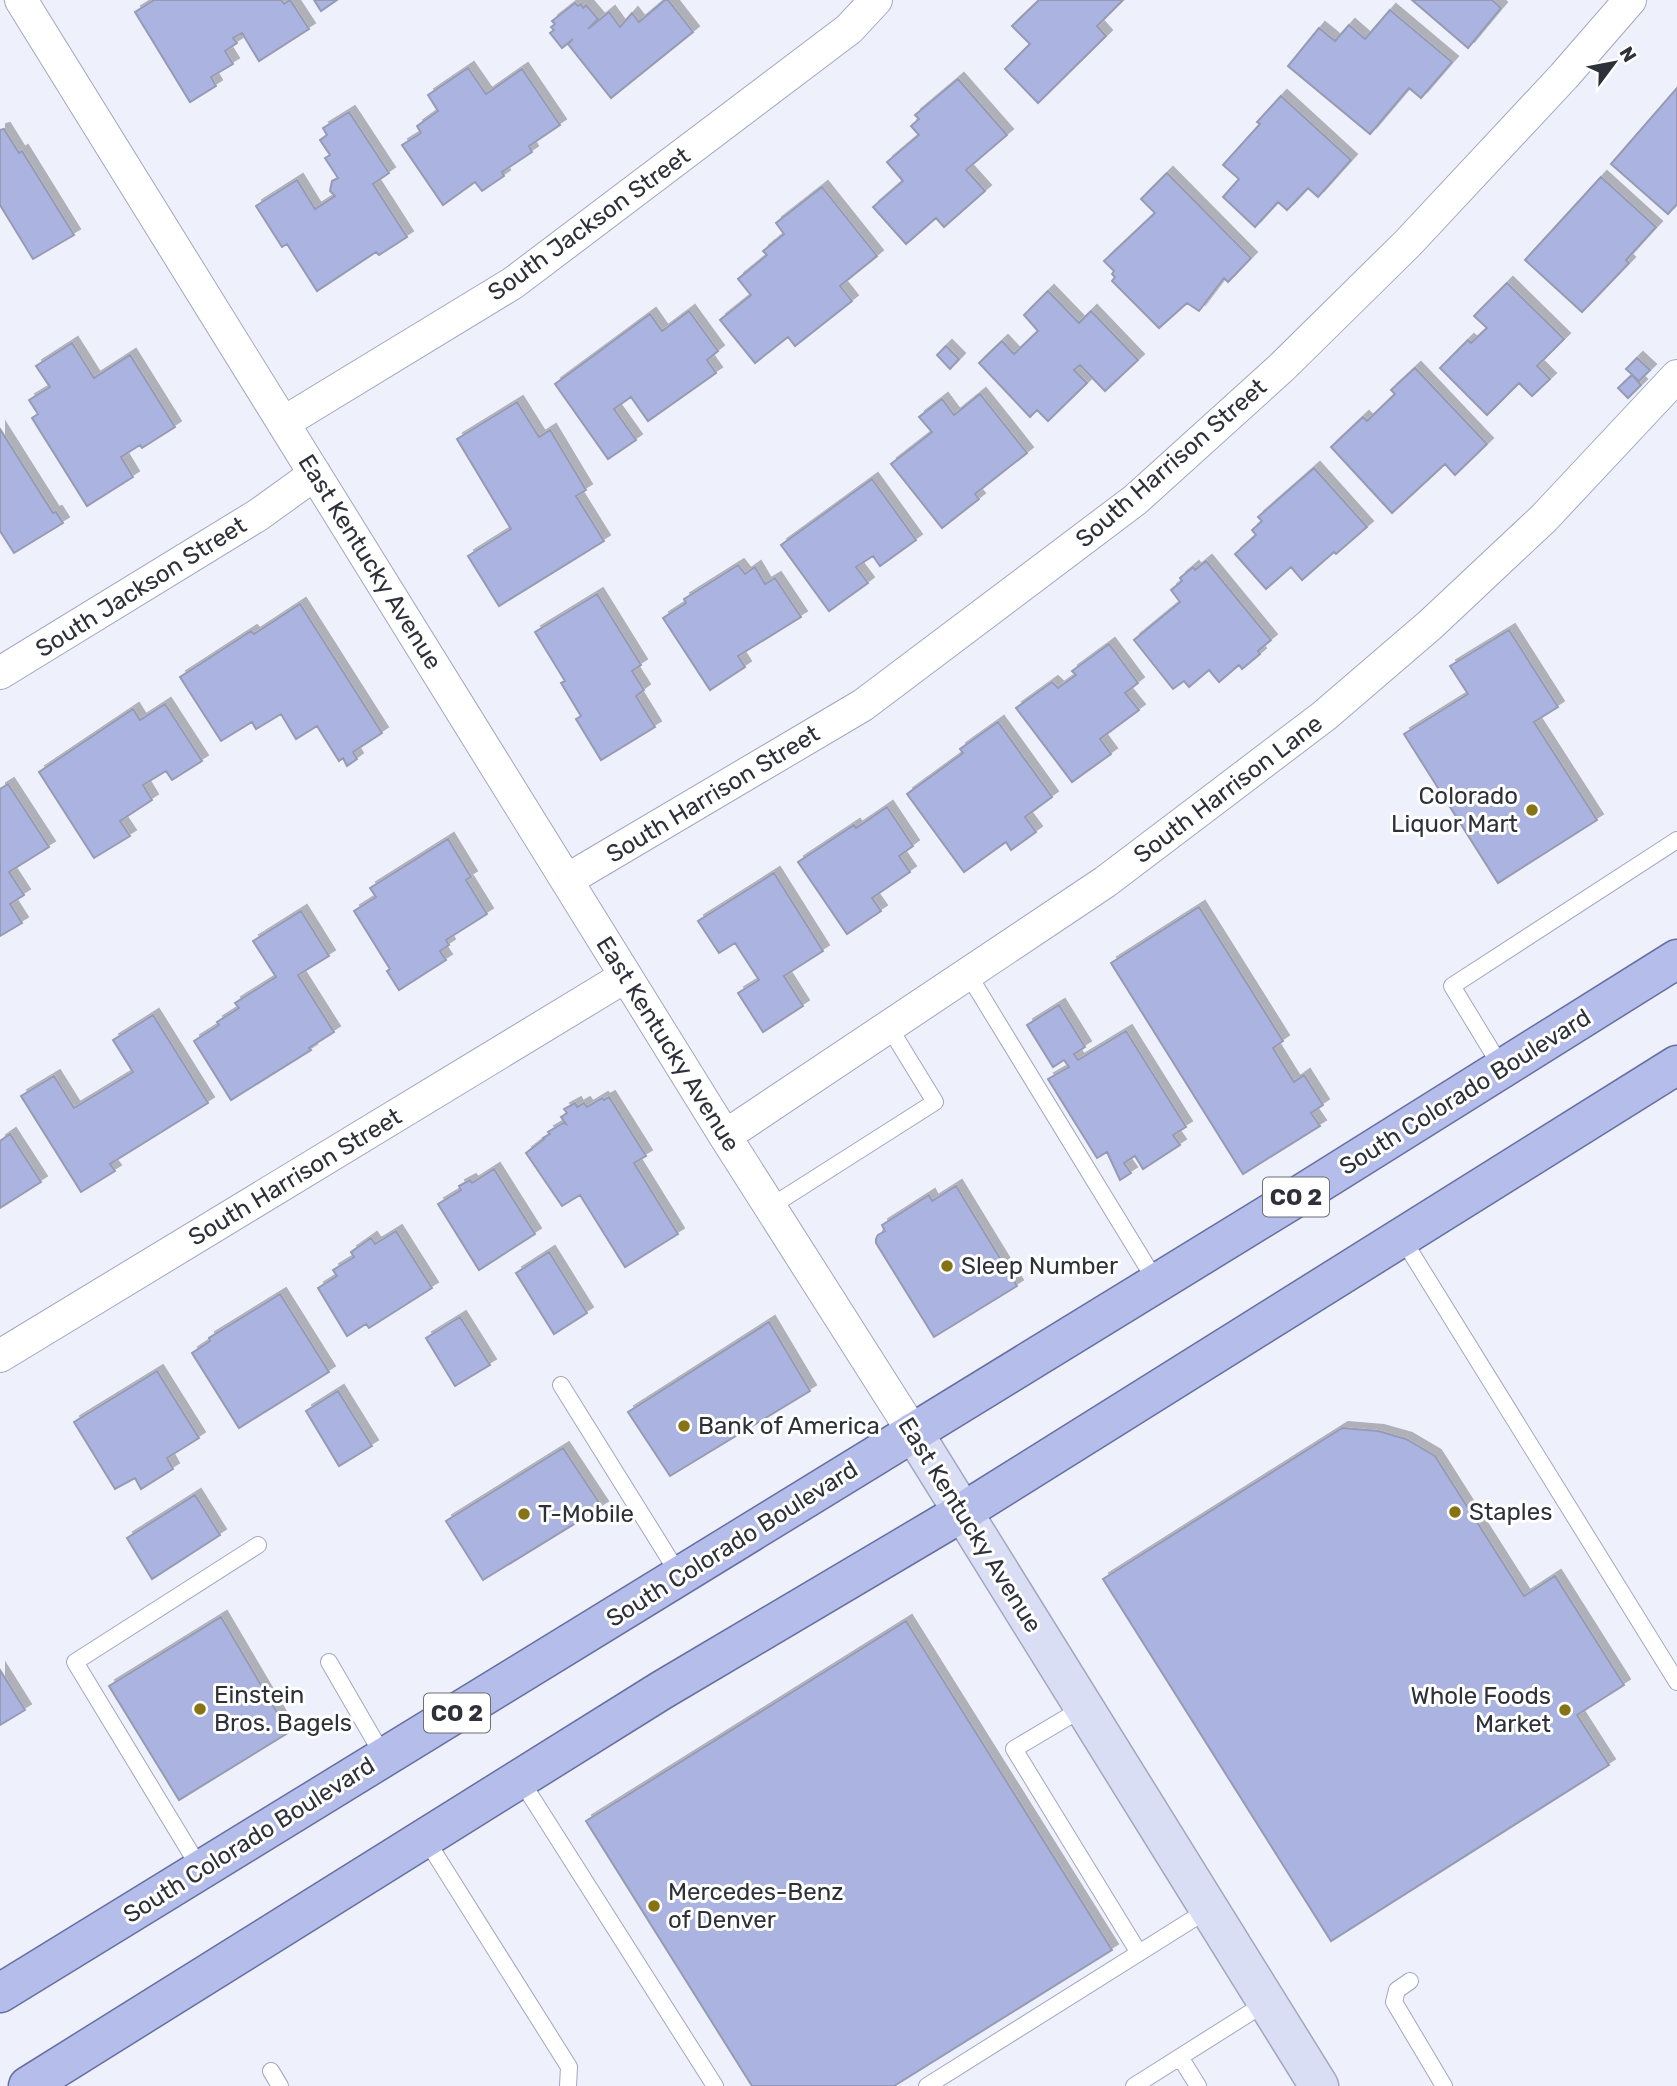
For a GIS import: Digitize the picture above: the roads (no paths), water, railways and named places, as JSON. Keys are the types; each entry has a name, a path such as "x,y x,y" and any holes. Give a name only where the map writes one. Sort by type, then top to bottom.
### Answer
{"main road":[{"name":"South Colorado Boulevard","path":"0,1993 914,1433 1677,959"},
{"path":"28,2086 663,1690 961,1513 1677,1065"}],"street":[{"name":"East Kentucky Avenue","path":"21,0 725,1136 914,1433 961,1513 1320,2086"},
{"name":"South Jackson Street","path":"283,423 513,283 849,29 876,0"},
{"name":"South Harrison Street","path":"567,880 863,705 1135,500 1281,368 1408,243 1564,76 1630,0"},
{"name":"South Harrison Lane","path":"725,1136 1105,882 1329,712 1430,625 1544,518 1677,376"},
{"name":"South Jackson Street","path":"0,673 258,515 315,474"},
{"name":"South Harrison Street","path":"0,1356 626,976"}],"lane":[{"path":"1502,1068 1452,986 1677,840"},
{"path":"968,974 1157,1283"},
{"path":"770,1207 934,1102 889,1027"},
{"path":"1402,1238 1677,1682"},
{"path":"561,1385 680,1576"},
{"path":"201,1870 75,1662 258,1545"},
{"path":"328,1662 385,1757"},
{"path":"1083,1708 1014,1749 1139,1954"},
{"path":"520,1779 715,2086"},
{"path":"425,1838 569,2067 568,2086"},
{"path":"927,2086 1209,1909"},
{"path":"1410,1981 1397,1990 1394,2002 1444,2086"},
{"path":"1134,2086 1267,2002"},
{"path":"1180,2057 1198,2086"},
{"path":"271,2071 280,2086"}],"place":[{"name":"Colorado Liquor Mart","path":"1532,810"},
{"name":"Sleep Number","path":"947,1266"},
{"name":"Bank of America","path":"684,1426"},
{"name":"Staples","path":"1455,1512"},
{"name":"T-Mobile","path":"524,1514"},
{"name":"Einstein Bros. Bagels","path":"200,1709"},
{"name":"Whole Foods Market","path":"1565,1710"},
{"name":"Mercedes-Benz of Denver","path":"654,1906"}]}
